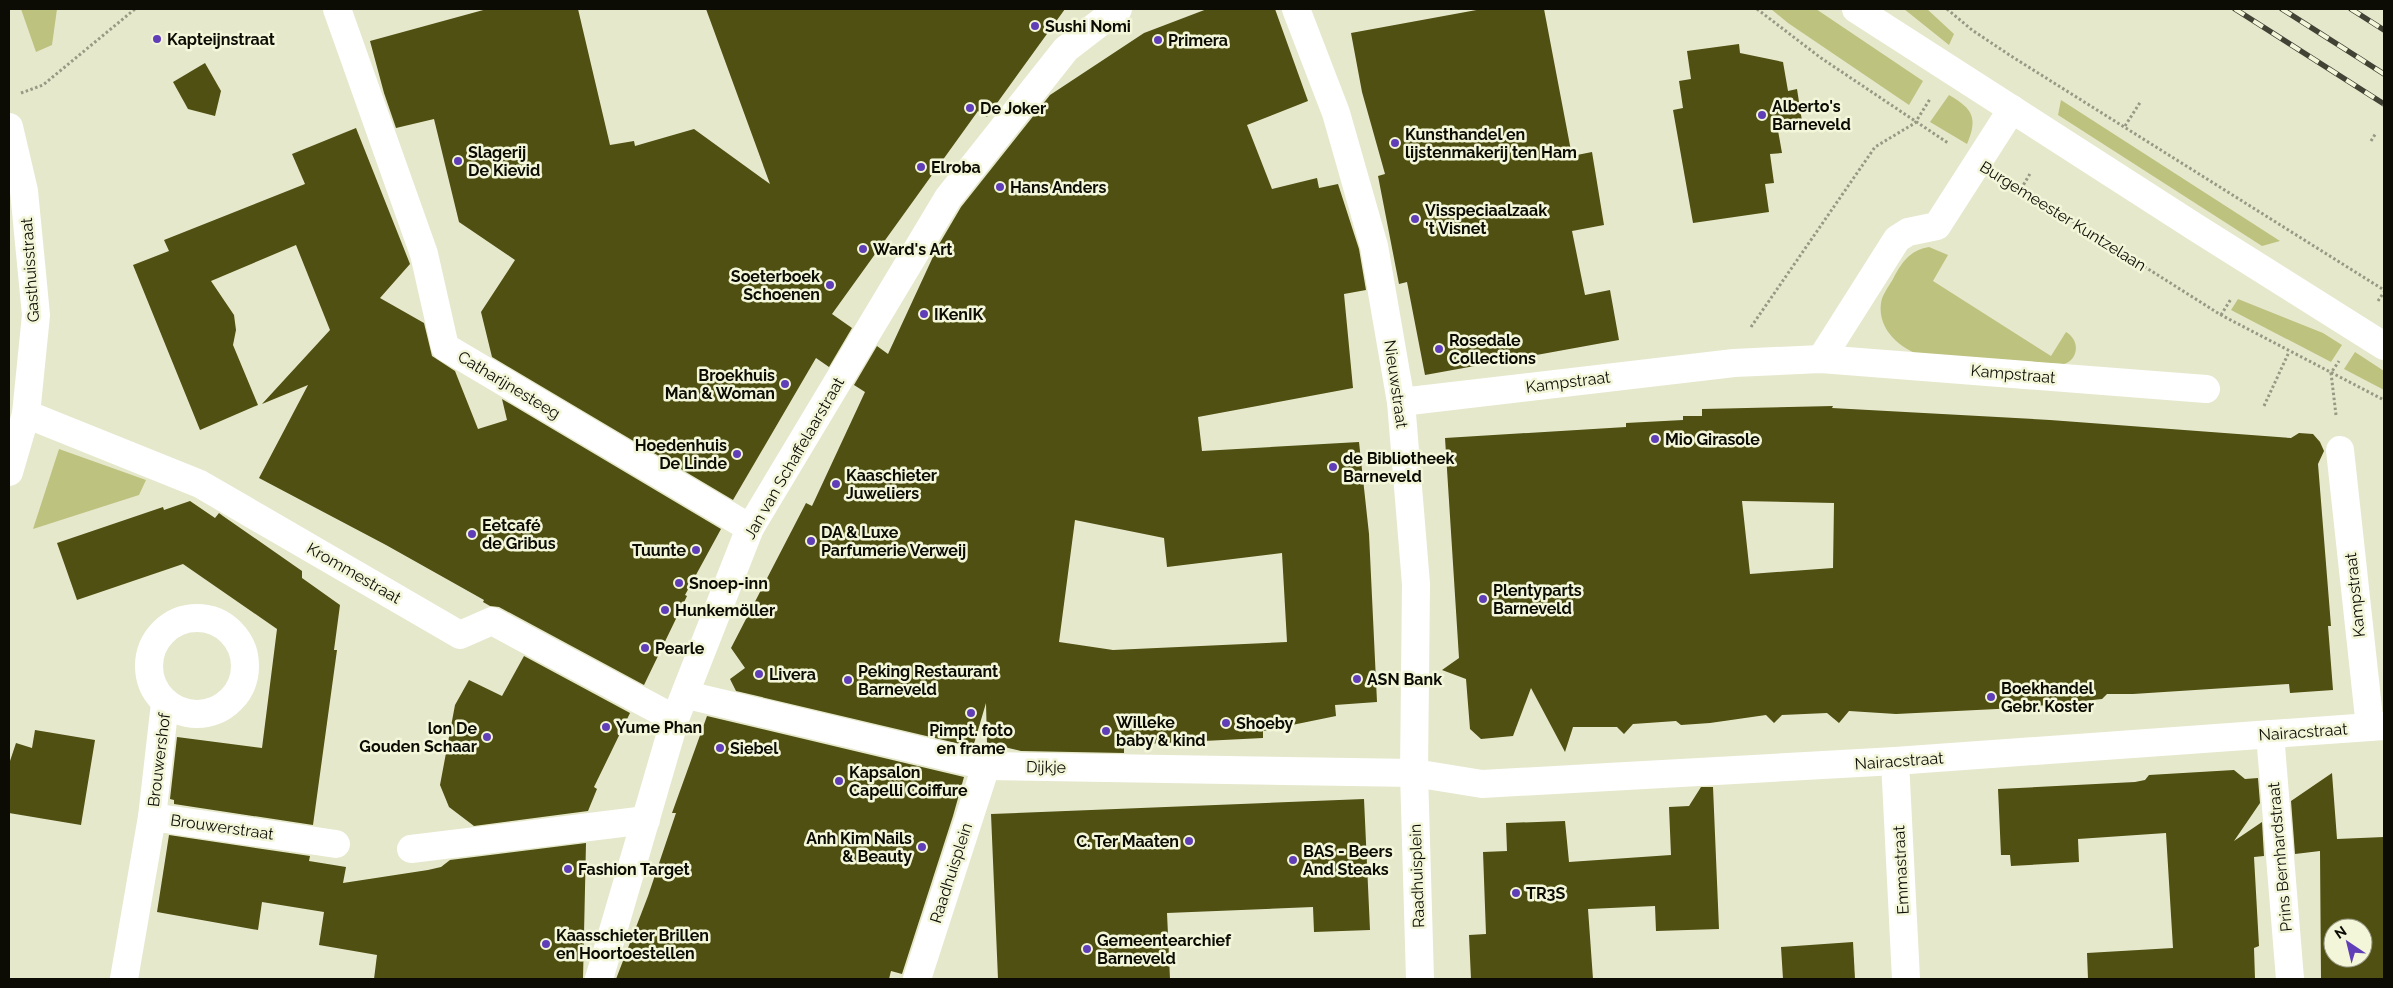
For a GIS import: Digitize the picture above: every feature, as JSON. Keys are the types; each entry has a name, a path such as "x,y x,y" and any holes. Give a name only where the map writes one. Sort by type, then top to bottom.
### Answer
{"street":[{"name":"Catharijnesteeg","path":"337,9 424,254 445,347 750,528"},
{"name":"Jan van Schaffelaarstraat","path":"599,979 681,707 750,528 948,198 1066,49 1118,9"},
{"name":"Nieuwstraat","path":"1296,9 1336,113 1374,246 1401,402 1416,584 1414,773"},
{"path":"1856,9 2384,346"},
{"path":"1821,359 1897,239 1908,232 1937,226 2012,109"},
{"name":"Gasthuisstraat","path":"9,127 24,191 36,315 26,414 9,472"},
{"name":"Kampstraat","path":"1401,402 1734,363 1821,359 2206,389"},
{"name":"Krommestraat","path":"26,414 200,484 460,635 492,621 681,707"},
{"name":"Kampstraat","path":"2340,450 2377,726"},
{"name":"Brouwershof","path":"152,817 165,703"},
{"name":"Dijkje","path":"681,707 986,766 1414,773"},
{"name":"Nairacstraat","path":"1414,773 1482,784 1895,761 2377,726"},
{"name":"Prins Bernhardstraat","path":"2270,734 2290,979"},
{"name":"Emmastraat","path":"1895,761 1906,979"},
{"name":"Raadhuisplein","path":"917,979 986,766"},
{"name":"Raadhuisplein","path":"1414,773 1420,979"},
{"name":"Brouwerstraat","path":"124,979 152,817 336,844"},
{"path":"411,849 646,820"}],"path":[{"path":"17,94 43,85 135,9"},
{"name":"Burgemeester Kuntzelaan","path":"1756,9 1820,58 1915,123 2221,315 2384,400"},
{"path":"1947,9 1972,30 2011,56 2384,290"},
{"path":"1734,363 1755,319 1875,147 1915,123 1948,69"},
{"path":"2125,126 2140,101"},
{"path":"2371,141 2376,133"},
{"path":"2021,189 2031,172"},
{"path":"2221,315 2231,298"},
{"path":"2264,406 2289,352"},
{"path":"2331,373 2340,450"}],"green space":[{"path":"21,9 57,9 52,45 36,52"},
{"path":"1771,9 1816,9 1923,81 1909,105 1788,23"},
{"path":"1904,9 1927,9 1954,34 1949,45"},
{"path":"1949,95 1963,105 1971,115 1972,127 1967,144 1930,122"},
{"path":"2061,100 2280,241 2262,246 2058,115"},
{"path":"1929,247 1948,255 1933,281 2051,356 2066,332 2074,340 2076,349 2073,358 2064,364 1927,357 1901,345 1887,331 1881,313 1881,303 1899,268 1907,258 1916,251"},
{"path":"2238,299 2323,333 2342,345 2331,362 2231,310"},
{"path":"2355,352 2384,371 2384,390 2344,369"},
{"path":"59,449 146,480 139,495 33,529"}],"building":[{"path":"487,9 578,9 610,145 634,141 635,146 694,129 770,184 706,9 1065,9 987,117 978,111 832,314 852,328 829,367 816,358 733,500 492,357 481,312 515,260 459,222 434,119 396,128 370,41"},
{"path":"1207,9 1275,9 1308,101 1247,125 1272,189 1317,178 1319,188 1338,184 1359,249 1366,290 1344,294 1353,388 1198,417 1202,451 1359,442 1369,534 1377,702 1335,705 1336,716 1263,731 1263,738 1124,745 1124,753 1021,751 987,743 986,703 973,747 736,691 730,679 745,668 731,648 806,503 812,506 865,392 854,385 877,346 888,354 938,246 961,207 1050,95 1144,33","holes":["1075,520 1164,538 1167,567 1282,553 1287,642 1113,650 1059,642"]},
{"path":"1482,9 1544,9 1572,156 1592,152 1604,225 1572,231 1585,295 1610,290 1619,340 1425,375 1407,282 1399,284 1378,176 1385,174 1362,92 1351,33"},
{"path":"1739,44 1740,53 1783,62 1788,91 1797,89 1802,121 1777,125 1782,153 1770,154 1774,183 1765,184 1769,212 1693,223 1673,110 1683,108 1679,81 1691,79 1687,51"},
{"path":"205,63 221,91 215,116 188,109 173,82"},
{"path":"356,128 410,264 380,298 424,323 432,356 455,371 478,429 507,420 502,399 721,529 685,595 687,596 644,685 499,607 490,606 483,602 484,600 386,545 259,478 308,385 262,404 330,330 296,245 211,281 234,315 236,330 233,345 258,405 200,430 133,265 169,251 164,240 305,184 292,154"},
{"path":"1833,406 1832,408 2050,420 2291,438 2299,433 2313,434 2320,442 2324,451 2318,464 2331,626 2328,626 2333,690 2290,693 2289,684 2107,694 2102,699 2017,708 1896,714 1849,711 1839,723 1827,713 1782,715 1774,723 1766,715 1681,725 1676,721 1633,724 1624,734 1617,727 1573,727 1565,752 1531,688 1513,736 1481,739 1470,729 1466,679 1442,670 1459,658 1445,438 1626,427 1626,423 1683,420 1683,416 1702,416 1702,409","holes":["1742,501 1834,503 1833,568 1750,574"]},
{"path":"190,501 215,518 219,513 302,571 302,578 340,605 334,650 337,650 313,825 174,804 174,800 170,799 177,737 262,748 277,629 183,564 77,600 57,543 163,507 164,510"},
{"path":"524,656 630,713 594,787 597,789 588,811 474,826 449,807 440,785 455,705 469,680 502,696"},
{"path":"707,716 964,777 902,974 891,971 889,979 616,979 648,896 676,813 672,813"},
{"path":"35,730 95,740 81,825 9,813 9,764 16,743 32,748"},
{"path":"2234,770 2245,779 2258,778 2260,803 2234,841 2262,822 2264,856 2254,857 2259,946 2254,948 2255,979 2088,979 2087,953 2173,948 2166,833 2078,839 2079,862 2011,866 2010,855 2001,855 1998,789 2135,782 2145,780 2149,775"},
{"path":"2332,773 2337,839 2384,837 2384,979 2321,979 2320,851 2295,854 2291,801"},
{"path":"1701,787 1713,787 1719,929 1656,931 1655,906 1588,909 1593,979 1471,979 1469,935 1486,934 1483,852 1507,851 1506,823 1565,821 1569,862 1671,855 1669,807 1689,806"},
{"path":"1364,799 1370,930 1314,932 1313,907 1167,913 1170,979 998,979 991,814"},
{"path":"169,835 310,856 309,861 346,867 343,883 428,870 441,867 450,860 586,843 583,979 374,979 377,955 319,945 324,912 262,902 258,930 157,912"},
{"path":"1853,942 1855,979 1783,979 1781,947"}],"railway":[{"path":"2235,9 2384,104"},
{"path":"2282,9 2384,74"},
{"path":"2351,9 2384,30"}],"place":[{"name":"Sushi Nomi","path":"1035,26"},
{"name":"Kapteijnstraat","path":"157,39"},
{"name":"Primera","path":"1158,40"},
{"name":"De Joker","path":"970,108"},
{"name":"Alberto's Barneveld","path":"1762,115"},
{"name":"Kunsthandel en lijstenmakerij ten Ham","path":"1395,143"},
{"name":"Slagerij De Kievid","path":"458,161"},
{"name":"Elroba","path":"921,167"},
{"name":"Hans Anders","path":"1000,187"},
{"name":"Visspeciaalzaak 't Visnet","path":"1415,219"},
{"name":"Ward's Art","path":"863,249"},
{"name":"Soeterboek Schoenen","path":"830,285"},
{"name":"IKenIK","path":"924,314"},
{"name":"Rosedale Collections","path":"1439,349"},
{"name":"Broekhuis Man & Woman","path":"785,384"},
{"name":"Mio Girasole","path":"1655,439"},
{"name":"Hoedenhuis De Linde","path":"737,454"},
{"name":"de Bibliotheek Barneveld","path":"1333,467"},
{"name":"Kaaschieter Juweliers","path":"836,484"},
{"name":"Eetcafé de Gribus","path":"472,534"},
{"name":"DA & Luxe Parfumerie Verweij","path":"811,541"},
{"name":"Tuunte","path":"696,550"},
{"name":"Snoep-inn","path":"679,583"},
{"name":"Plentyparts Barneveld","path":"1483,599"},
{"name":"Hunkemöller","path":"665,610"},
{"name":"Pearle","path":"645,648"},
{"name":"Livera","path":"759,674"},
{"name":"ASN Bank","path":"1357,679"},
{"name":"Peking Restaurant Barneveld","path":"848,680"},
{"name":"Boekhandel Gebr. Koster","path":"1991,697"},
{"name":"Pimpt. foto en frame","path":"971,713"},
{"name":"Shoeby","path":"1226,723"},
{"name":"Yume Phan","path":"606,727"},
{"name":"Willeke baby & kind","path":"1106,731"},
{"name":"lon De Gouden Schaar","path":"487,737"},
{"name":"Siebel","path":"720,748"},
{"name":"Kapsalon Capelli Coiffure","path":"839,781"},
{"name":"C. Ter Maaten","path":"1189,841"},
{"name":"Anh Kim Nails & Beauty","path":"922,847"},
{"name":"BAS - Beers And Steaks","path":"1293,860"},
{"name":"Fashion Target","path":"568,869"},
{"name":"TR3S","path":"1516,893"},
{"name":"Kaasschieter Brillen en Hoortoestellen","path":"546,944"},
{"name":"Gemeentearchief Barneveld","path":"1087,949"}]}
